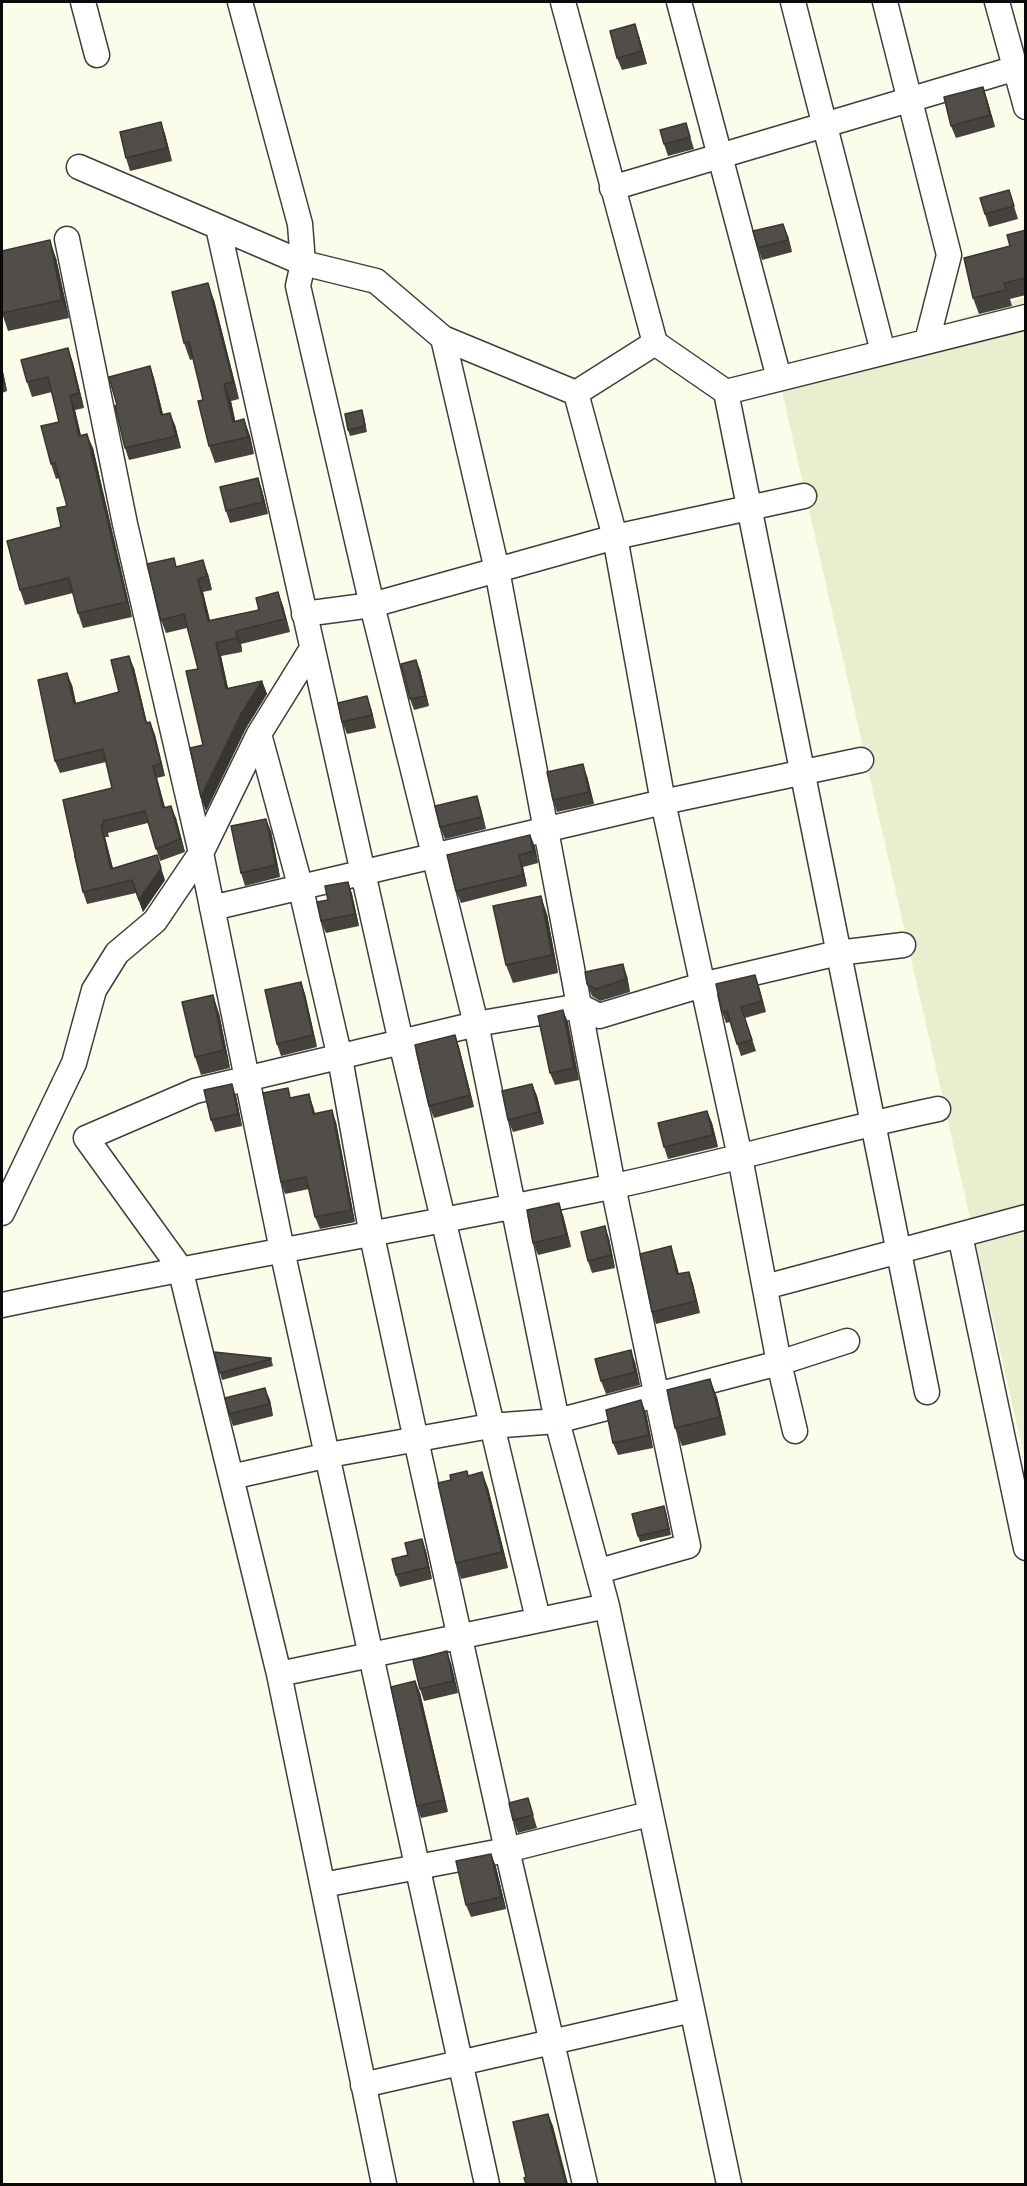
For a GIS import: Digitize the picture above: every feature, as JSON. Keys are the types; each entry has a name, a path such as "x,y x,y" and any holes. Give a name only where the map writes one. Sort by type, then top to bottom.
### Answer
{"street":[{"path":"83,2 98,55"},
{"path":"240,2 300,224 303,263 298,286 372,605 476,1024 557,1421 607,1606 729,2184"},
{"path":"563,2 655,343 726,392 927,1392"},
{"path":"679,2 779,378"},
{"path":"793,2 883,352"},
{"path":"885,2 949,255 927,341"},
{"path":"996,2 1013,69 1026,107"},
{"path":"612,188 1013,69"},
{"path":"79,167 303,263 376,281 442,338 576,393"},
{"path":"218,226 400,1042 538,1619"},
{"path":"67,239 125,524 201,853 245,1081 329,1455 487,2184"},
{"path":"726,392 1026,317"},
{"path":"442,338 497,570 613,1186 688,1546 599,1571"},
{"path":"576,393 655,343"},
{"path":"576,393 615,537 663,802 740,1157 779,1363 795,1431"},
{"path":"304,614 372,605 615,537 804,496"},
{"path":"2,1213 74,1063 94,990 117,954 155,921 201,853 259,734 311,650"},
{"path":"259,734 300,885 340,1058 372,1236 416,1440 507,1850 585,2184"},
{"path":"212,908 300,885 435,857 663,802 861,760"},
{"path":"384,2184 279,1674 180,1268 86,1138 195,1092 476,1024 580,1006 599,1016 702,985 838,952 903,945"},
{"path":"2,1305 180,1268 372,1236 514,1207 740,1157 873,1122 938,1109"},
{"path":"765,1287 1026,1216"},
{"path":"960,1235 1026,1548"},
{"path":"231,1477 329,1455 490,1426 557,1421 779,1363 846,1341"},
{"path":"279,1674 607,1606"},
{"path":"323,1885 507,1850 650,1814"},
{"path":"363,2085 692,2010"}],"green space":[{"path":"1025,297 1025,1460 779,378"}],"building":[{"path":"635,24 642,51 617,58 610,31"},
{"path":"983,87 990,115 951,126 944,97"},
{"path":"161,122 167,148 126,158 120,132"},
{"path":"686,123 690,137 664,144 660,130"},
{"path":"1009,190 1014,206 985,214 980,198"},
{"path":"783,224 788,240 758,248 753,231"},
{"path":"1026,230 1026,278 1004,283 1006,290 973,298 964,258 1010,246 1007,235"},
{"path":"50,240 62,300 2,313 2,251"},
{"path":"208,283 233,382 224,384 233,422 244,419 248,437 209,446 198,401 203,400 189,342 184,343 172,292"},
{"path":"68,348 79,393 70,396 79,436 87,434 127,602 78,613 69,578 20,590 7,541 61,527 57,508 67,506 55,463 51,464 41,426 59,422 48,377 27,382 21,360"},
{"path":"150,366 161,415 170,413 176,436 125,448 109,377"},
{"path":"362,410 365,426 348,430 345,414"},
{"path":"258,478 263,502 226,511 220,487"},
{"path":"174,558 176,567 203,560 207,576 198,579 208,621 259,610 256,598 278,592 285,619 236,631 237,638 216,643 226,689 262,681 241,714 201,797 190,748 203,745 186,671 198,669 184,614 161,620 147,564"},
{"path":"129,656 146,723 150,722 161,764 153,766 163,808 171,806 180,839 156,849 145,811 103,821 104,825 101,825 111,869 157,855 161,868 139,900 132,880 83,892 63,800 112,788 103,749 55,761 38,680 67,673 74,704 119,692 111,660"},
{"path":"416,660 425,696 410,699 401,664"},
{"path":"367,696 372,715 342,722 338,703"},
{"path":"583,764 589,792 553,800 547,772"},
{"path":"477,796 482,817 440,827 435,806"},
{"path":"266,819 276,865 241,873 231,826"},
{"path":"530,835 533,851 519,855 523,875 456,891 447,855"},
{"path":"348,882 355,914 321,921 317,902 328,900 325,886"},
{"path":"541,896 552,955 506,965 493,906"},
{"path":"623,964 626,979 596,989 587,984 585,972"},
{"path":"755,975 762,1001 741,1007 752,1040 737,1044 727,1011 722,1012 716,984"},
{"path":"301,982 313,1035 277,1044 265,990"},
{"path":"213,995 224,1050 195,1057 182,1002"},
{"path":"563,1010 574,1068 550,1073 538,1016"},
{"path":"455,1035 470,1095 429,1106 415,1045"},
{"path":"232,1084 238,1114 211,1120 204,1090"},
{"path":"532,1084 539,1112 508,1120 502,1091"},
{"path":"288,1088 290,1098 309,1094 313,1114 332,1110 351,1210 315,1217 306,1177 281,1182 263,1093"},
{"path":"707,1111 713,1135 664,1147 658,1123"},
{"path":"559,1203 566,1235 533,1243 527,1210"},
{"path":"605,1226 611,1255 588,1261 581,1232"},
{"path":"671,1246 677,1274 689,1272 696,1301 652,1312 640,1254"},
{"path":"631,1350 635,1372 601,1381 595,1359"},
{"path":"214,1352 271,1358 271,1359 220,1373"},
{"path":"710,1379 720,1417 675,1428 667,1390"},
{"path":"265,1388 269,1404 229,1414 225,1398"},
{"path":"641,1400 649,1435 613,1443 606,1410"},
{"path":"467,1471 468,1476 482,1472 502,1552 456,1563 438,1483 451,1480 450,1475"},
{"path":"664,1506 669,1529 638,1536 632,1514"},
{"path":"422,1539 428,1567 396,1575 392,1559 408,1555 405,1543"},
{"path":"447,1651 453,1681 420,1689 413,1660"},
{"path":"415,1681 444,1800 417,1806 391,1687"},
{"path":"528,1798 533,1815 513,1820 509,1803"},
{"path":"491,1854 501,1897 466,1905 456,1861"},
{"path":"548,2114 566,2184 526,2184 513,2122"}]}
